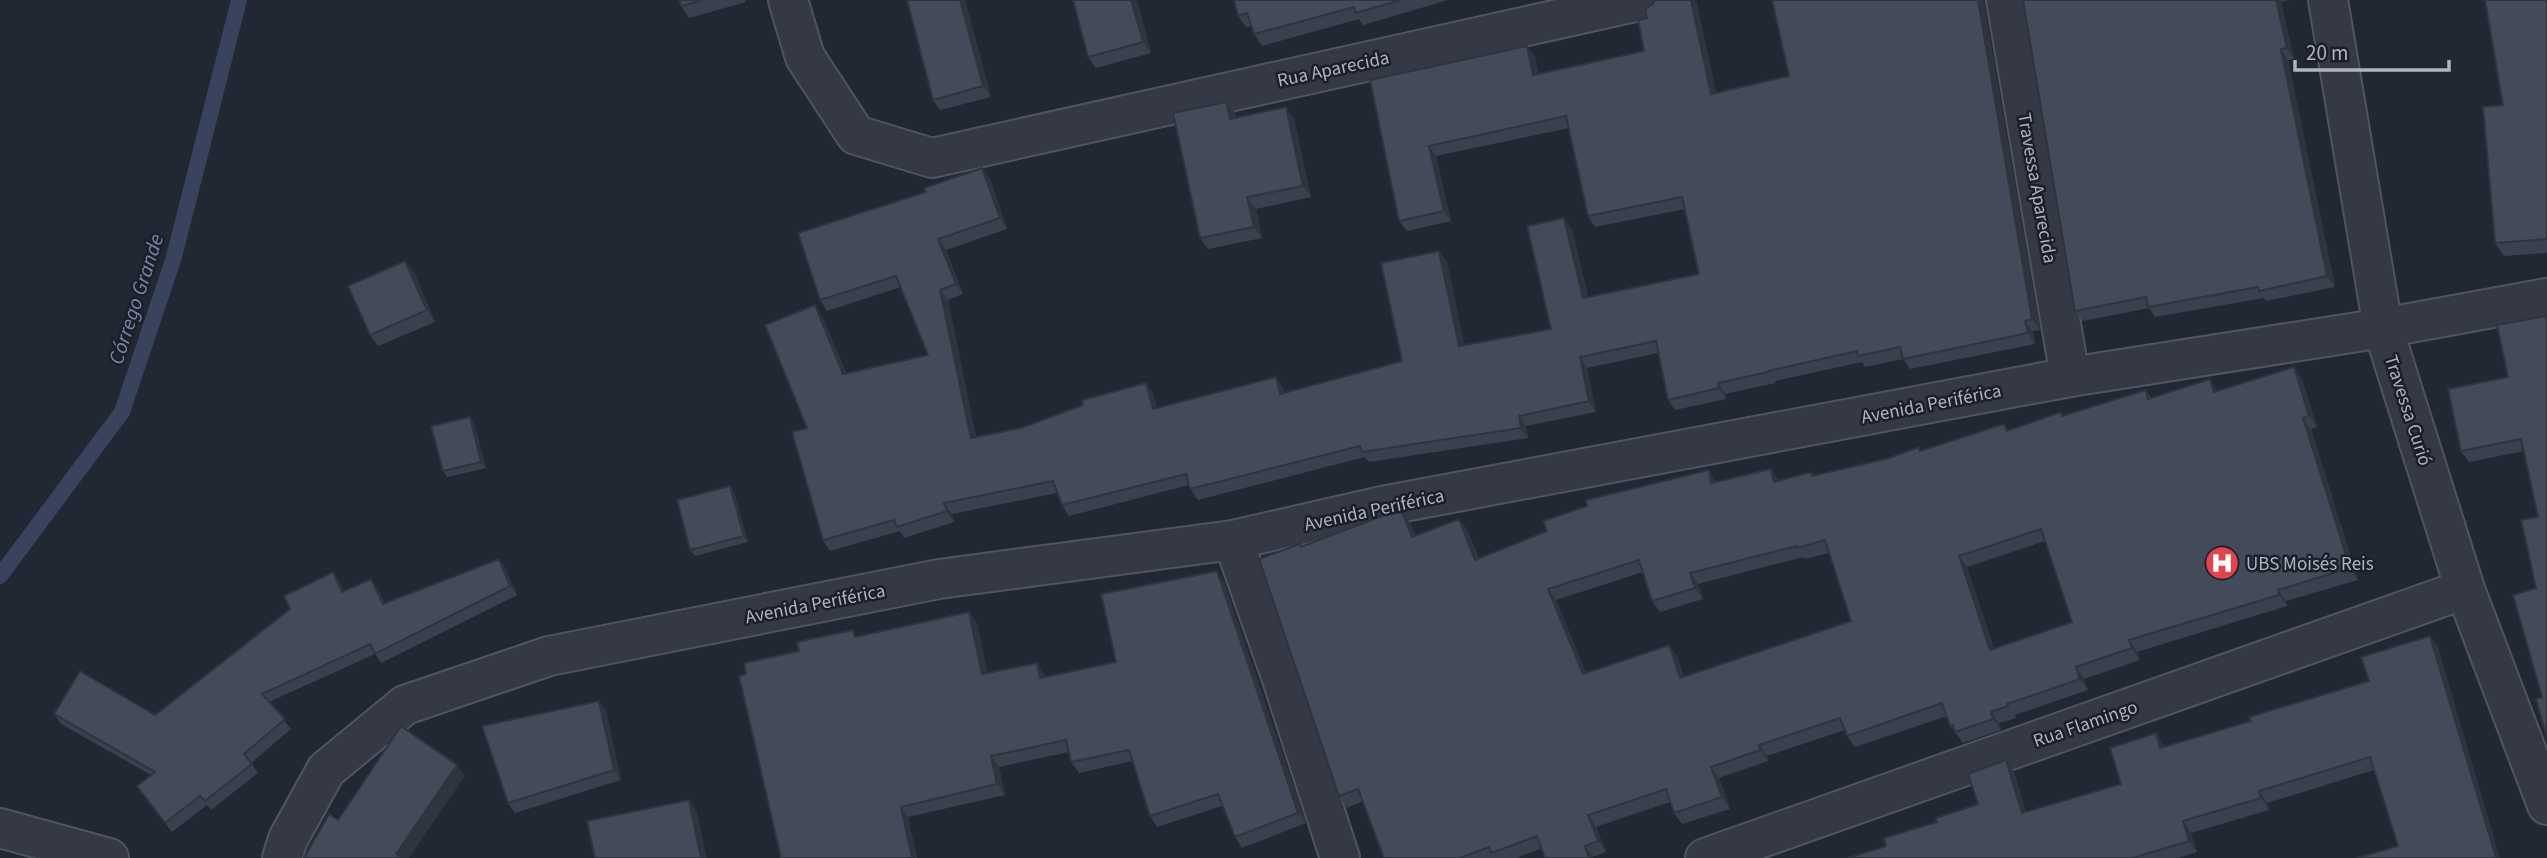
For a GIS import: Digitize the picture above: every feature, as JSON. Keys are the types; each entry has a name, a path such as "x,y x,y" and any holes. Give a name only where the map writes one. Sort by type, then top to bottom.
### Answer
{"street":[{"name":"Rua Aparecida","path":"788,0 805,57 856,135 932,158 1644,0"},
{"name":"Travessa Aparecida","path":"2006,0 2070,377"},
{"name":"Travessa Curió","path":"2328,0 2383,328 2465,589 2547,805"},
{"name":"Avenida Periférica","path":"282,858 288,839 326,769 405,705 536,661 939,579 1233,540 1382,506 2070,377 2383,328 2547,298"},
{"path":"1233,540 1282,679 1340,858"},
{"name":"Rua Flamingo","path":"1705,858 2465,589"},
{"path":"0,828 109,858"}],"building":[{"path":"679,0 703,0 681,6"},
{"path":"907,0 960,0 983,86 933,100"},
{"path":"1073,0 1131,0 1143,42 1088,57"},
{"path":"1234,0 1401,0 1355,13 1354,7 1254,34 1247,13 1238,16"},
{"path":"1655,0 1691,0 1711,94 1789,76 1772,0 1978,0 2032,319 2025,321 2028,333 1903,359 1900,347 1858,356 1857,351 1718,383 1719,388 1668,400 1656,341 1580,357 1589,401 1519,416 1521,428 1362,452 1360,446 1190,489 1186,474 1062,505 1053,481 944,503 947,511 897,527 894,520 823,540 792,432 807,428 765,325 815,305 843,374 928,355 896,276 820,300 798,233 926,192 924,188 982,168 1000,218 938,239 956,284 940,290 971,438 1021,428 1083,405 1082,400 1146,383 1153,409 1276,377 1280,394 1402,361 1381,263 1439,251 1459,346 1551,329 1527,226 1564,218 1583,298 1699,274 1682,197 1588,216 1566,116 1429,146 1444,211 1399,221 1370,80 1527,46 1533,75 1644,51 1638,20 1647,18 1645,9"},
{"path":"2023,0 2276,0 2287,48 2281,49 2327,276 2259,291 2258,287 2148,307 2146,297 2075,311"},
{"path":"2485,0 2547,0 2547,239 2495,243 2483,107 2503,105"},
{"path":"1226,102 1230,119 1286,107 1303,186 1247,197 1254,227 1200,238 1173,113"},
{"path":"405,261 427,310 370,335 348,286"},
{"path":"2546,316 2547,738 2536,699 2542,697 2513,595 2536,588 2521,520 2538,517 2521,439 2461,451 2448,389 2508,377 2497,325"},
{"path":"2294,367 2309,416 2303,418 2350,568 2278,590 2279,595 2129,640 2132,648 2076,667 2080,679 2007,704 2008,706 1991,712 1993,719 1955,732 1953,725 1950,726 1942,703 1847,736 1840,718 1759,745 1760,750 1711,767 1722,797 1674,813 1666,789 1588,815 1598,841 1585,846 1589,858 1545,858 1537,836 1491,853 1489,847 1460,858 1384,858 1358,789 1339,796 1259,559 1300,544 1301,547 1387,514 1402,512 1412,537 1459,519 1475,560 1547,531 1543,521 1587,506 1586,500 1709,470 1711,483 1771,469 1774,482 1811,472 1812,476 1889,458 1919,447 1920,451 2004,424 2007,431 2061,412 2062,416 2146,390 2148,399 2210,379 2214,392","holes":["2041,529 2072,622 1990,650 1959,556","1825,540 1851,621 1680,678 1669,645 1583,674 1548,589 1639,560 1652,601 1695,588 1690,573"]},
{"path":"470,417 481,462 443,471 431,426"},
{"path":"730,486 744,536 690,550 677,500"},
{"path":"499,559 510,586 375,654 370,644 262,694 285,719 244,754 252,764 205,801 200,796 165,823 137,786 155,772 54,714 80,671 155,715 290,609 284,596 333,572 342,592 371,579 383,604"},
{"path":"1217,571 1298,813 1235,837 1218,794 1150,816 1129,750 1071,762 1066,740 991,756 997,784 901,807 912,858 781,858 739,676 746,674 744,663 799,651 797,642 853,630 855,637 969,612 982,674 1037,663 1040,678 1116,662 1101,594"},
{"path":"2430,636 2496,858 2357,858 2398,846 2370,757 2259,791 2261,798 2183,821 2189,841 2133,858 1848,858 1886,846 1884,838 1937,822 1936,818 1978,804 1968,774 2006,760 2022,813 2121,784 2110,748 2156,733 2160,748 2251,721 2249,717 2369,681 2361,657"},
{"path":"599,701 614,770 508,803 482,726"},
{"path":"401,726 457,765 396,854 403,858 304,858 329,814 338,820"},
{"path":"689,800 701,858 595,858 587,821"}],"waterway":[{"name":"Córrego Grande","path":"0,576 122,412 174,257 239,0"}],"place":[{"name":"UBS Moisés Reis","path":"2222,563"}]}
